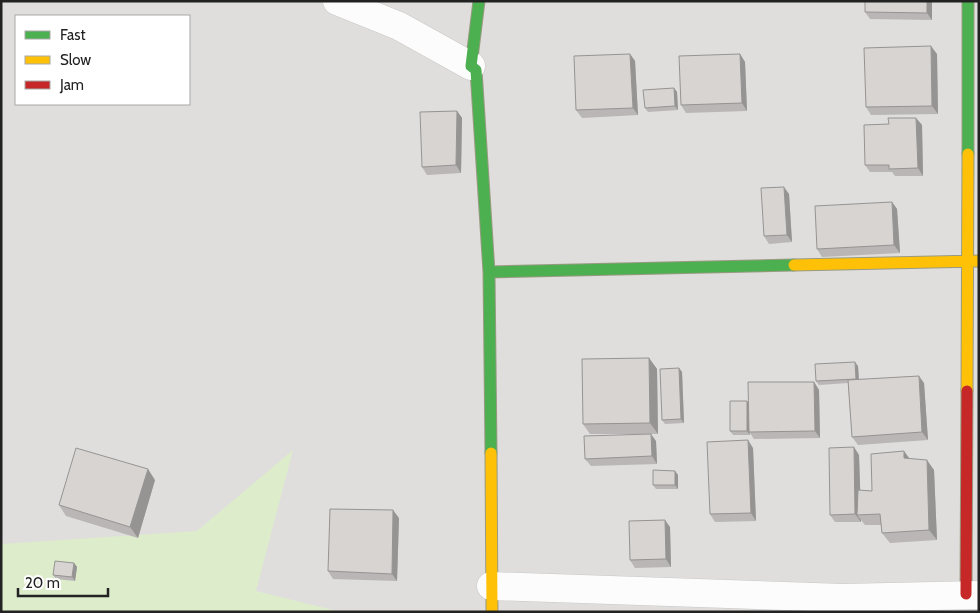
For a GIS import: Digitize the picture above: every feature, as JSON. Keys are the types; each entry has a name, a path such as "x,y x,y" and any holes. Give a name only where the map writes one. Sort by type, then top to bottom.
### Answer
{"main road":[{"path":"479,1 471,66 476,70 490,272 491,599"},
{"path":"968,1 974,260 972,595"},
{"path":"490,272 974,260"}],"street":[{"path":"337,1 399,26 471,66"},
{"path":"491,599 842,605 972,595"}],"shaded area":[{"path":"1,1 979,1 979,612 1,612"}],"green space":[{"path":"293,450 256,591 341,612 1,612 1,544 197,531"}],"building":[{"path":"865,1 927,1 927,13 865,12"},
{"path":"931,46 932,106 866,107 864,48"},
{"path":"630,54 633,108 576,110 574,56"},
{"path":"740,54 742,103 681,105 679,56"},
{"path":"674,88 675,106 645,108 643,90"},
{"path":"457,111 456,165 422,167 420,112"},
{"path":"888,118 916,118 918,168 889,169 889,165 865,165 864,125 889,124"},
{"path":"784,187 787,235 764,236 761,188"},
{"path":"892,202 894,245 817,249 815,206"},
{"path":"649,358 650,423 583,424 582,359"},
{"path":"855,362 856,379 816,381 815,364"},
{"path":"679,368 681,419 662,420 660,369"},
{"path":"919,376 922,432 852,437 848,380"},
{"path":"748,382 814,382 815,431 749,432"},
{"path":"730,401 747,401 747,431 730,431"},
{"path":"651,434 652,456 585,459 584,436"},
{"path":"748,440 751,513 710,514 707,442"},
{"path":"854,447 855,514 830,515 829,448"},
{"path":"76,448 148,469 130,527 59,505"},
{"path":"904,451 904,458 927,460 929,530 882,533 880,514 857,515 858,490 872,491 871,454"},
{"path":"653,470 675,471 675,485 653,485"},
{"path":"330,509 393,510 392,574 328,571"},
{"path":"665,520 666,559 630,560 629,521"},
{"path":"55,561 74,563 72,577 53,575"}],"traffic: fast":[{"path":"479,1 471,66 476,70 489,272 491,453"},
{"path":"968,1 968,154"},
{"path":"489,272 794,265"}],"traffic: slow":[{"path":"967,391 968,154"},
{"path":"794,265 979,261"},
{"path":"491,453 492,612"}],"traffic: jam":[{"path":"966,594 967,391"}]}
